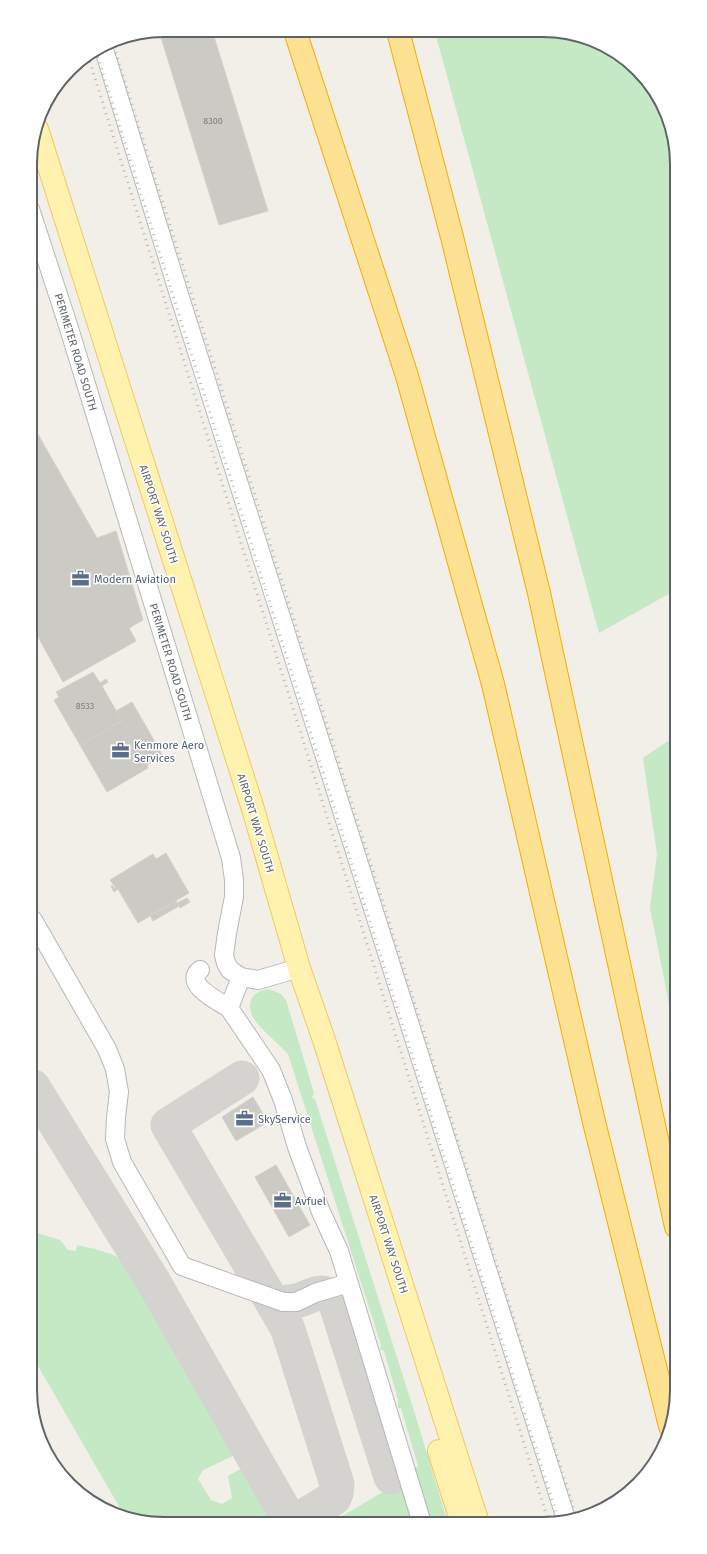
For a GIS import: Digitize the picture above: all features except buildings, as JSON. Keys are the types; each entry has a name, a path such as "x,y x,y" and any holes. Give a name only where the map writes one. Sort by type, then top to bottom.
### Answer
{"highway":[{"path":"297,37 407,376 493,684 594,1122 668,1416"},
{"path":"399,37 452,237 539,593 670,1199"}],"main road":[{"name":"AIRPORT WAY SOUTH","path":"40,138 253,809 299,968 323,1037 476,1517"},
{"name":"AIRPORT WAY SOUTH","path":"299,968 312,1044 460,1517"}],"lane":[{"path":"105,52 181,301 565,1515"},
{"name":"PERIMETER ROAD SOUTH","path":"37,230 68,325 231,858 234,880 234,898 226,933 224,955 212,966 195,974 194,978 196,986 229,1008"},
{"path":"37,927 107,1049 115,1069 118,1092 115,1140 122,1162 182,1266 283,1302 296,1302 315,1293 349,1283"},
{"path":"212,966 230,970 241,977 258,980 299,968"},
{"path":"241,977 229,1008 270,1070 283,1100 297,1147 321,1212 342,1259 420,1517"}],"green space":[{"path":"436,37 560,38 576,41 592,47 607,54 633,74 653,100 666,131 670,164 670,593 599,633"},
{"path":"670,740 670,1009 650,908 657,854 643,758"},
{"path":"268,989 281,994 286,1000 314,1093 312,1098 315,1099 446,1517 425,1517 412,1473 418,1466 401,1408 398,1408 398,1399 384,1351 380,1349 381,1345 288,1054 256,1022 251,1011 250,1006 253,997"},
{"path":"37,1233 60,1240 68,1250 76,1251 77,1245 114,1255 135,1272 239,1453 203,1470 198,1479 211,1500 222,1504 232,1498 228,1476 246,1466 275,1517 164,1517 139,1515 121,1509 37,1364"},
{"path":"401,1481 412,1517 341,1517"}],"taxiway":[{"path":"242,1078 168,1125 287,1327 337,1484 334,1498 303,1517"},
{"path":"37,1093 153,1281 288,1517"},
{"path":"288,1302 301,1300 312,1295 322,1293 328,1294 334,1298 391,1477"}],"railway":[{"path":"114,47 575,1513"},
{"path":"97,55 557,1516"},
{"path":"90,61 547,1517"}],"place":[{"name":"Modern Aviation","path":"81,579"},
{"name":"Kenmore Aero Services","path":"121,751"},
{"name":"SkyService","path":"245,1119"},
{"name":"Avfuel","path":"282,1201"}]}
